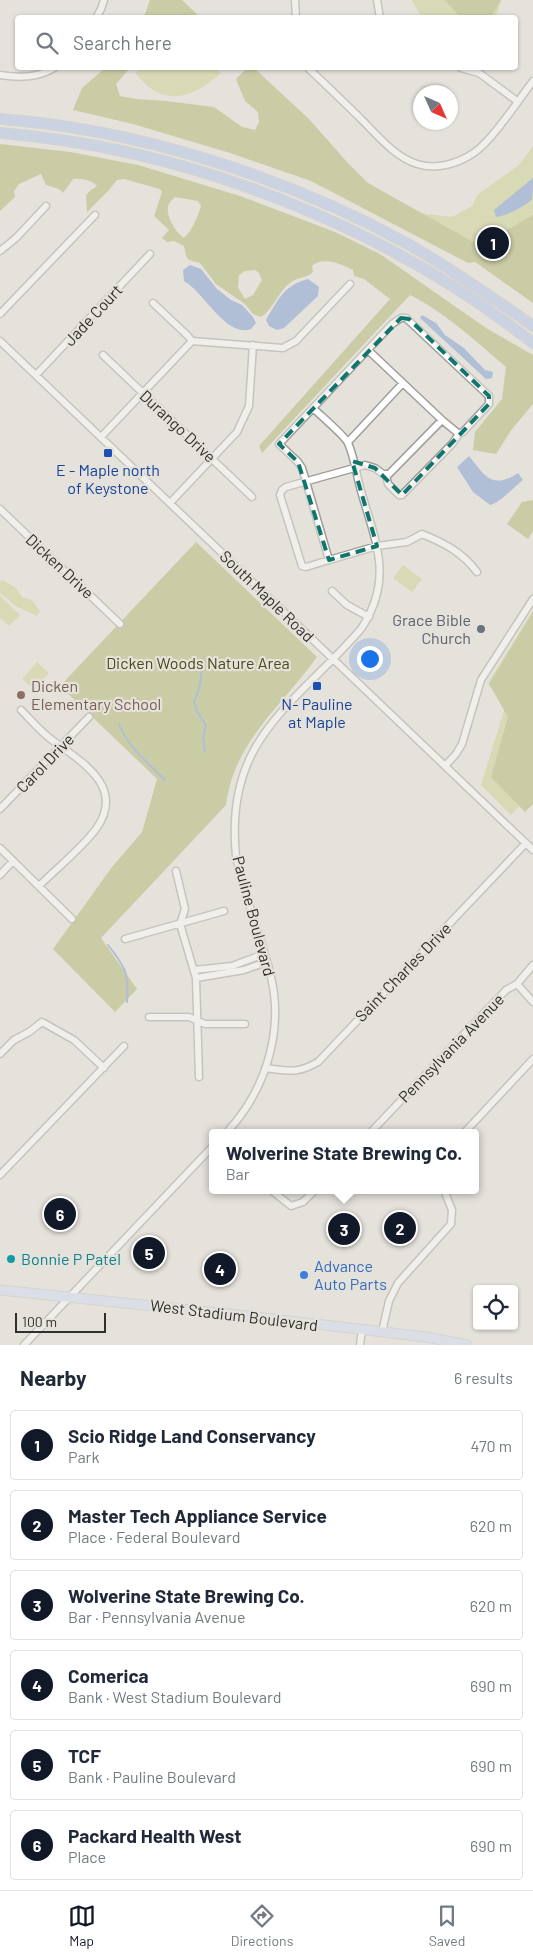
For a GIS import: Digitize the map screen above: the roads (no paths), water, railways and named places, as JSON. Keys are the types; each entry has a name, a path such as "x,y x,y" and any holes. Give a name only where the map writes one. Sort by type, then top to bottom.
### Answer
{"highway":[{"path":"0,119 50,124 121,138 176,151 252,174 356,218 406,243 462,277 533,326"},
{"path":"0,133 52,138 147,157 214,176 278,199 370,240 426,270 533,343"}],"main road":[{"name":"West Stadium Boulevard","path":"0,1290 382,1332 466,1345"}],"street":[{"path":"98,15 104,0"},
{"path":"295,0 296,15"},
{"path":"377,0 380,15"},
{"path":"0,75 29,77 50,70"},
{"path":"310,70 387,144 405,158 417,164 430,166 445,166 462,160 475,152 486,141 533,81"},
{"path":"468,70 478,73 518,101"},
{"path":"0,251 16,238 46,206"},
{"path":"0,314 95,215"},
{"name":"Jade Court","path":"36,375 150,254"},
{"path":"153,303 192,341 253,345 274,349 289,345 301,336 350,284"},
{"path":"329,560 306,482 298,462 279,444 400,318 409,319 489,396 489,404 463,432 458,434 452,444 402,495 399,495 391,487 386,475 375,468 365,465 306,482 286,487 280,495 299,562 302,566 306,567 378,546 407,542 422,534 458,552 468,559 477,572"},
{"name":"South Maple Road","path":"0,341 533,850"},
{"path":"101,437 192,341"},
{"path":"170,503 236,432 249,406 253,345"},
{"path":"368,350 458,434"},
{"name":"Durango Drive","path":"103,355 252,496"},
{"path":"348,442 403,383"},
{"path":"313,408 348,442 378,546 380,581 369,617 347,605 332,591"},
{"path":"386,475 392,472 442,420"},
{"name":"Dicken Drive","path":"0,509 120,624"},
{"path":"445,766 462,744 481,680 533,598"},
{"name":"Pauline Boulevard","path":"229,1129 252,1098 266,1068 271,1048 275,1014 271,979 236,856 235,811 241,779 248,760 265,730 360,629 369,617"},
{"path":"21,710 50,739 61,746 101,783 107,794 107,806 104,817 95,830 39,886"},
{"name":"Carol Drive","path":"0,809 89,717"},
{"name":"Saint Charles Drive","path":"266,1068 288,1072 300,1071 318,1062 526,844"},
{"path":"0,848 72,919"},
{"path":"0,875 12,861"},
{"path":"176,871 185,909 180,924 196,978 198,1077"},
{"path":"125,939 224,911"},
{"path":"194,970 232,966 264,954"},
{"path":"196,978 244,970 266,962"},
{"name":"Pennsylvania Avenue","path":"374,1129 506,990 517,984 533,965"},
{"path":"517,984 533,1002"},
{"path":"149,1017 188,1016 205,1024 245,1024"},
{"path":"0,1054 14,1040 30,1032 42,1022 74,1040 104,1068"},
{"path":"0,1175 124,1046"},
{"path":"468,1129 533,1059"},
{"path":"24,1345 209,1150"},
{"path":"275,1194 290,1206 296,1205 312,1194"},
{"path":"382,1332 393,1291 407,1272 448,1228 452,1217 446,1194"},
{"path":"360,1345 362,1330"}],"water":[{"path":"533,178 532,199 510,213 496,217 494,210"},
{"path":"190,265 201,269 217,289 231,300 242,305 256,323 251,329 242,330 224,321 184,281 183,270"},
{"path":"308,279 319,287 318,296 284,328 277,330 269,326 266,320 282,294 293,285"},
{"path":"422,315 436,323 445,335 464,348 485,370 493,372 492,378 486,379 420,318"},
{"path":"469,456 485,475 490,478 502,480 518,473 523,480 502,498 490,505 473,492 457,467"}],"waterway":[{"path":"201,667 200,684 194,701 196,709 206,726 203,737 205,752"},
{"path":"119,724 127,740 165,780"},
{"path":"108,945 125,971 127,977 127,1002"}],"place":[{"name":"Scio Ridge Land Conservancy","path":"493,243"},
{"name":"E - Maple north of Keystone","path":"108,453"},
{"name":"Grace Bible Church","path":"481,629"},
{"name":"N- Pauline at Maple","path":"317,686"},
{"name":"Dicken Elementary School","path":"21,695"},
{"name":"Packard Health West","path":"60,1214"},
{"name":"Master Tech Appliance Service","path":"400,1228"},
{"name":"Wolverine State Brewing Co.","path":"344,1229"},
{"name":"TCF","path":"149,1253"},
{"name":"Bonnie P Patel","path":"11,1259"},
{"name":"Comerica","path":"220,1269"},
{"name":"Advance Auto Parts","path":"304,1275"}],"park label":[{"name":"Dicken Woods Nature Area","path":"198,663"}]}
